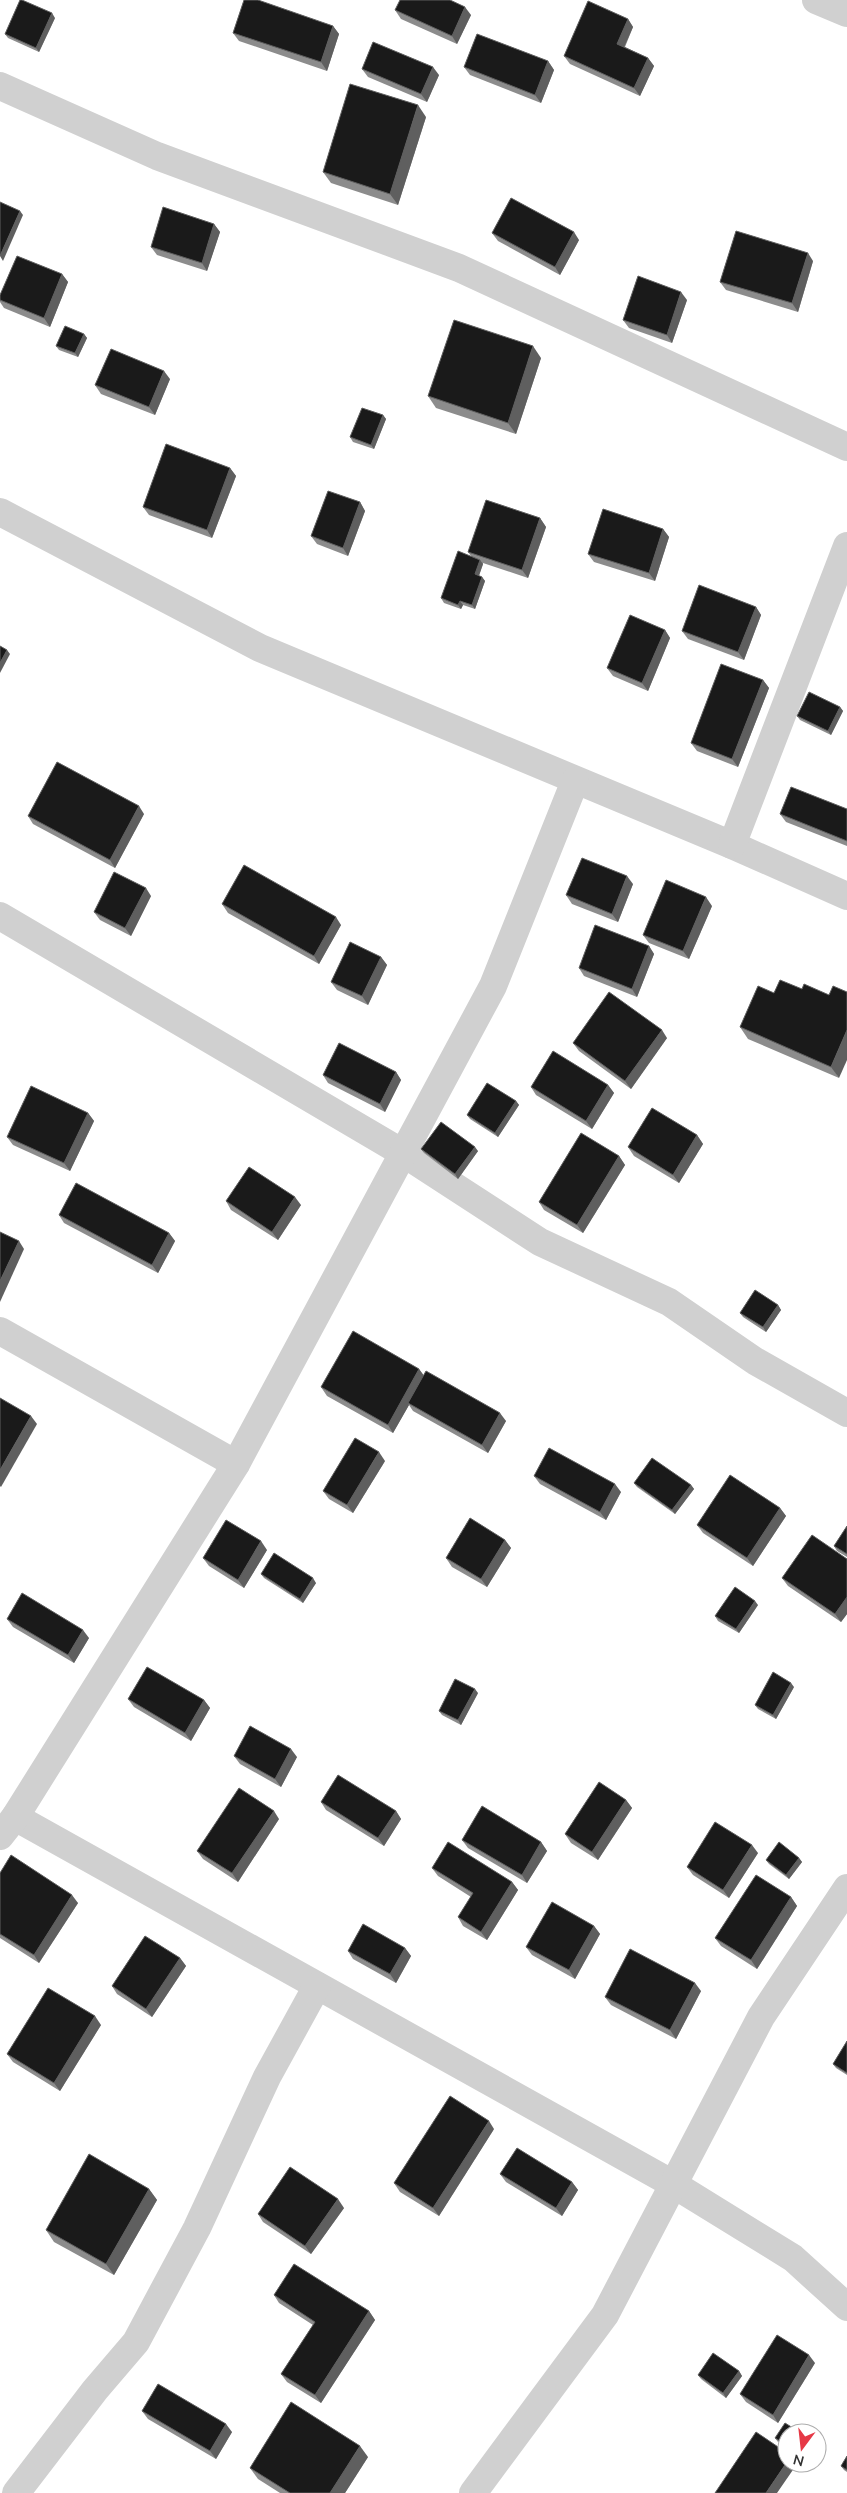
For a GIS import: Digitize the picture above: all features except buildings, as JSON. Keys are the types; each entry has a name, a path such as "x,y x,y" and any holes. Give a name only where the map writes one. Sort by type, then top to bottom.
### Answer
{"street":[{"path":"816,0 847,13"},
{"path":"0,86 157,156 459,268 847,447"},
{"path":"0,512 260,648 732,845 847,896"},
{"path":"732,845 847,546"},
{"path":"575,781 493,986 236,1464 8,1827 317,1986 673,2184 793,2258 847,2307"},
{"path":"0,916 403,1152 540,1242 669,1302 755,1361 847,1413"},
{"path":"0,1331 236,1464"},
{"path":"473,2493 604,2315 762,2017 847,1888"},
{"path":"16,2493 95,2390 136,2342 197,2228 267,2077 317,1986"}]}
